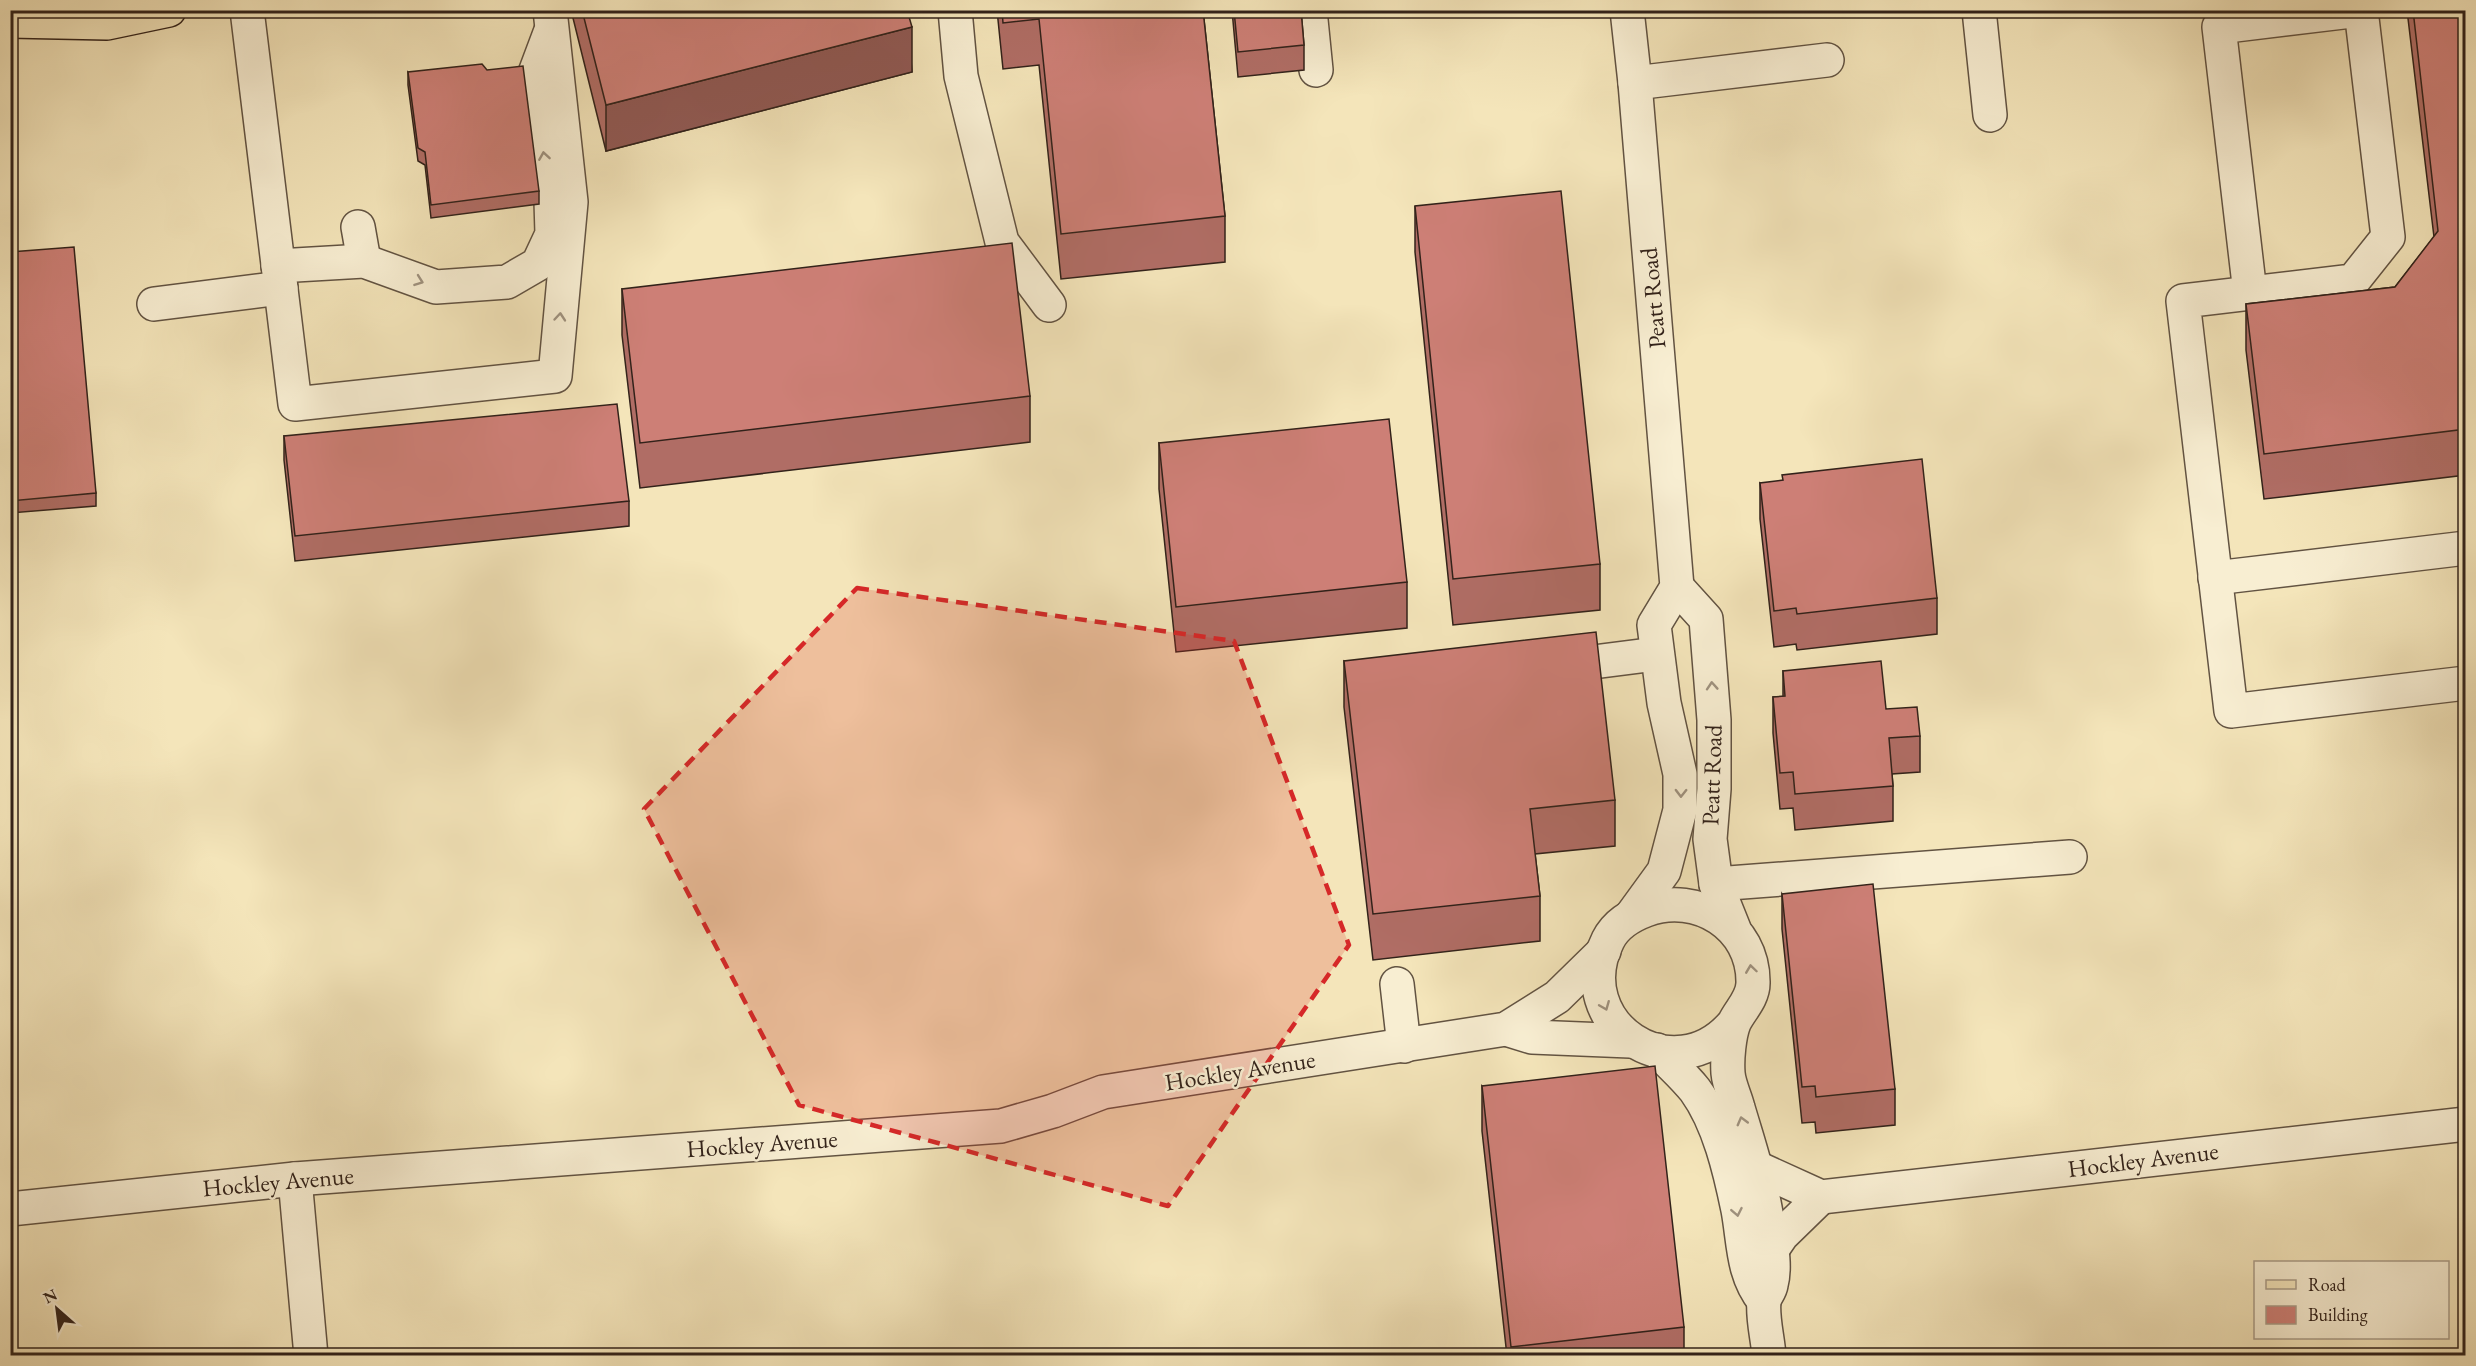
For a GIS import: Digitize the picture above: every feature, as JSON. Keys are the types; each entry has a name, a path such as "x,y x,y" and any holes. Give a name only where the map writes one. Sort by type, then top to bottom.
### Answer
{"main road":[{"path":"10,21 107,22 169,10"}],"street":[{"path":"247,10 295,404 555,376 571,202 551,19"},
{"path":"955,10 961,76 1002,242 1049,306"},
{"path":"1310,10 1316,70"},
{"name":"Peatt Road","path":"1627,10 1677,587 1654,625 1656,654 1664,703 1677,753 1682,796 1673,844 1664,871 1632,915 1618,926 1604,951 1601,974 1603,1002 1612,1021 1694,1090 1714,1126 1738,1210 1746,1268 1753,1288 1764,1300"},
{"path":"1979,10 1990,115"},
{"path":"2250,293 2219,27 2361,10 2388,237 2353,281 2183,301 2231,711 2466,683"},
{"path":"153,304 364,261 436,287 507,282 538,264 552,234 550,201 532,81 551,19"},
{"path":"1635,82 1827,60"},
{"path":"358,227 364,261"},
{"path":"2215,578 2466,548"},
{"name":"Peatt Road","path":"1644,1046 1686,1052 1708,1045 1741,1014 1753,986 1749,956 1736,934 1716,884 1710,839 1714,789 1714,720 1706,619 1677,587"},
{"path":"1528,671 1656,654"},
{"path":"1716,884 2070,857"},
{"name":"Peatt Road","path":"1632,915 1675,903 1692,904 1720,918 1736,934"},
{"name":"Hockley Avenue","path":"10,1209 295,1179 1001,1126 1053,1111 1103,1092 1506,1029 1557,997 1604,951"},
{"path":"1397,984 1404,1046"},
{"name":"Peatt Road","path":"1734,1023 1728,1073 1766,1210 1771,1251 1771,1285 1764,1300 1769,1356"},
{"name":"Hockley Avenue","path":"1506,1029 1532,1037 1644,1046"},
{"name":"Hockley Avenue","path":"1821,1197 2466,1124"},
{"path":"1755,1167 1821,1197 1782,1235 1771,1251"},
{"path":"295,1179 311,1356"}],"highlighted area":[{"path":"857,588 1234,641 1349,945 1168,1206 799,1105 644,809"}],"building":[{"path":"582,10 907,10 912,27 606,105"},
{"path":"1002,10 1203,10 1225,216 1061,234 1039,19 1003,23"},
{"path":"1234,10 1301,10 1304,45 1238,52"},
{"path":"2413,10 2466,10 2466,429 2264,454 2246,304 2395,287 2438,231"},
{"path":"482,64 487,70 523,66 539,191 431,205 425,152 418,148 408,72"},
{"path":"1561,191 1600,564 1453,579 1415,206"},
{"path":"1012,243 1030,396 640,443 622,289"},
{"path":"74,247 96,493 10,501 10,252"},
{"path":"617,404 629,501 295,536 284,436"},
{"path":"1389,419 1407,582 1176,607 1159,443"},
{"path":"1922,459 1937,598 1797,614 1796,608 1774,611 1760,483 1783,480 1782,475"},
{"path":"1596,632 1615,800 1530,809 1540,896 1373,914 1344,661"},
{"path":"1881,661 1886,709 1917,707 1920,736 1889,738 1893,786 1795,794 1793,772 1780,773 1773,697 1785,696 1783,671"},
{"path":"1873,884 1895,1089 1816,1097 1815,1086 1802,1087 1782,894"},
{"path":"1655,1066 1684,1327 1511,1347 1482,1086"}]}
